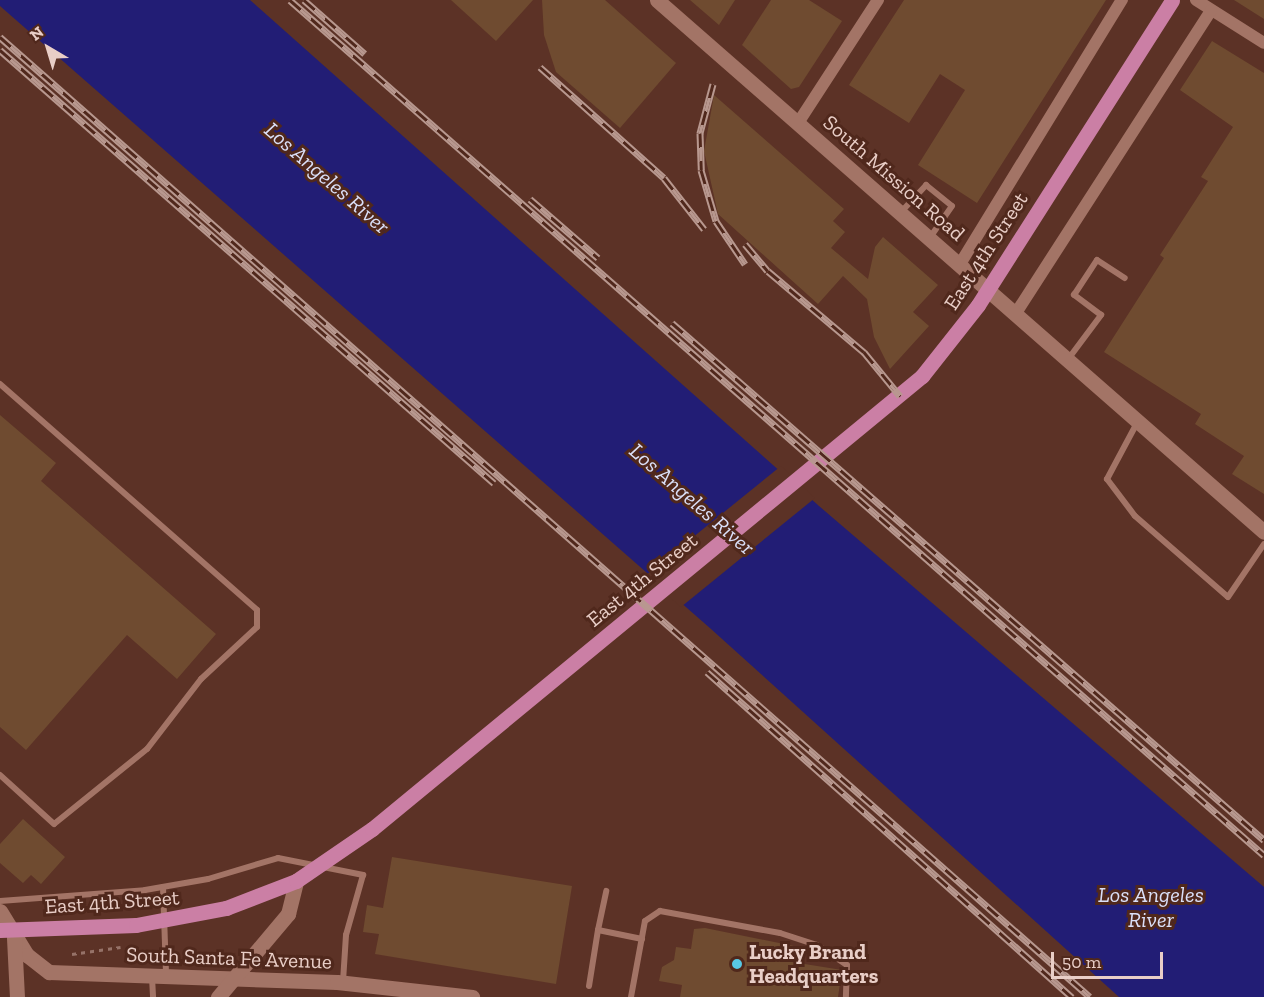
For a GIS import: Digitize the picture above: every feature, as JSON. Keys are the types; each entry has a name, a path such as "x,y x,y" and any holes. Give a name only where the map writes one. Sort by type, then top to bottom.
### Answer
{"main road":[{"name":"East 4th Street","path":"1,921 170,921 226,908 296,881 372,829 922,376 978,305 1172,0"}],"street":[{"name":"South Mission Road","path":"657,0 1139,420 1264,532"},
{"path":"798,123 878,0"},
{"name":"East 4th Street","path":"960,264 1122,0"},
{"path":"1196,0 1215,5 1264,43"},
{"path":"1016,313 1215,5"},
{"path":"218,997 288,914 296,881"},
{"name":"South Santa Fe Avenue","path":"1,921 14,938 49,972 159,974 343,983 472,997"},
{"path":"14,938 17,997"}],"lane":[{"path":"901,212 926,185 952,206 930,238"},
{"path":"1068,359 1101,315 1074,294 1097,260 1125,278"},
{"path":"0,384 257,610 257,627 201,679 147,749 54,824 0,775"},
{"path":"1139,420 1107,479 1135,516 1228,597 1264,544"},
{"path":"0,901 163,887 278,858 363,876 346,935 343,983"},
{"path":"153,997 159,974 163,887"},
{"path":"589,986 606,891"},
{"path":"631,997 645,921 655,912 780,933 817,945 848,965 846,997"},
{"path":"598,930 642,939"}],"path":[{"path":"72,954 121,947"}],"water":[{"name":"Los Angeles River","path":"0,0 250,0 819,506 1264,887 1264,997 1119,997 711,629 0,6"}],"pier":[{"path":"781,466 815,498 681,607 645,576"}],"building":[{"path":"451,0 533,0 496,41"},
{"path":"542,0 605,0 676,63 620,128 556,72 544,35"},
{"path":"690,0 735,0 719,25"},
{"path":"771,0 809,0 842,21 799,87 791,89 742,45"},
{"path":"904,0 1106,0 977,203 918,165 965,90 940,74 909,123 849,85"},
{"path":"1234,0 1264,0 1264,19"},
{"path":"1212,41 1264,73 1264,494 1232,474 1244,456 1195,424 1201,414 1104,352 1164,258 1160,255 1208,181 1201,177 1233,127 1180,90"},
{"path":"714,95 844,209 833,221 845,232 831,248 868,279 875,247 883,237 938,285 913,312 929,326 890,369 874,337 867,299 843,276 818,304 718,214 704,151"},
{"path":"0,415 56,463 41,481 216,634 177,679 127,635 26,750 0,727"},
{"path":"23,819 65,857 41,884 31,875 23,883 0,863 0,844"},
{"path":"392,857 572,886 556,984 375,954 379,934 363,932 367,905 383,908"},
{"name":"Lucky Brand Headquarters","path":"705,928 794,946 792,962 842,970 838,997 680,997 682,985 659,981 662,967 674,960 676,947 691,949 694,929"}],"railway":[{"path":"290,0 1264,855"},
{"path":"304,0 365,54"},
{"path":"0,37 1090,997"},
{"path":"0,50 494,483"},
{"path":"540,67 664,178 704,229"},
{"path":"713,84 700,133 701,170 716,221 745,264"},
{"path":"530,199 598,258"},
{"path":"745,244 768,271 864,352 900,396"},
{"path":"672,323 1264,840"},
{"path":"707,672 1072,997"}],"place":[{"name":"Lucky Brand Headquarters","path":"737,964"}]}
